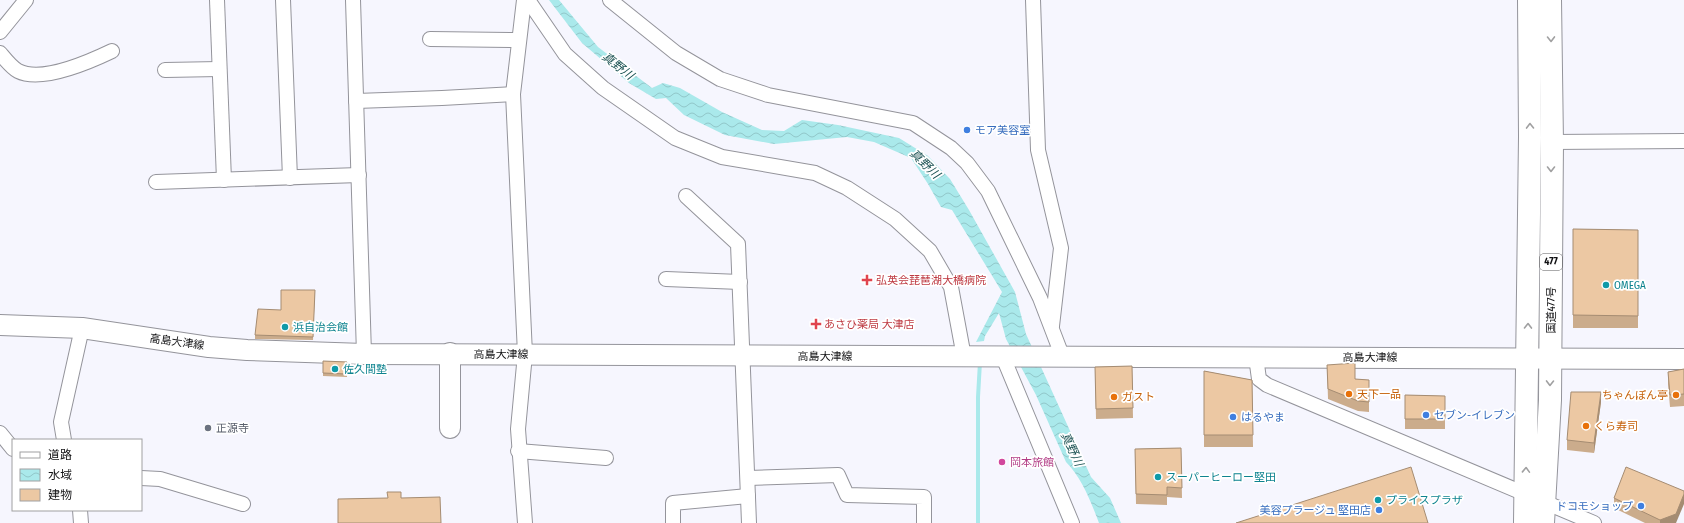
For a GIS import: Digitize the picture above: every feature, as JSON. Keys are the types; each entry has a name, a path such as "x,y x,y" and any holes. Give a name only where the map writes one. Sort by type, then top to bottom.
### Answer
{"highway":[{"name":"国道477号","path":"1529,0 1530,137 1527,357 1534,497 1543,523"},
{"name":"国道477号","path":"1525,523 1534,497 1550,400 1552,142 1550,0"}],"main road":[{"name":"高島大津線","path":"0,325 82,328 209,347 246,350 364,354 450,353 964,358 1550,357 1684,359"},
{"path":"450,353 450,428"}],"street":[{"path":"0,32 26,0"},
{"path":"217,0 224,180"},
{"path":"284,0 290,178"},
{"path":"353,0 364,354"},
{"path":"524,0 513,94 526,354 518,429 518,451 526,523"},
{"path":"528,0 565,54 602,88 675,138 722,157 815,173 847,188 895,219 930,251 951,287 964,358"},
{"path":"610,0 676,53 720,79 768,95 913,123 951,148 967,164 988,191 1040,298 1051,328 1059,358"},
{"path":"1033,0 1038,150 1061,248 1051,328"},
{"path":"430,39 519,40"},
{"path":"0,53 17,70 29,75 53,72 87,63 112,51"},
{"path":"166,70 219,68"},
{"path":"356,100 442,98 513,94"},
{"path":"1552,142 1684,141"},
{"path":"156,182 358,176"},
{"path":"686,196 738,244 749,523"},
{"path":"666,279 740,282"},
{"path":"64,439 61,422 82,328"},
{"path":"1003,357 1072,523"},
{"path":"1256,357 1259,379 1266,386 1594,523"},
{"path":"0,433 12,448"},
{"path":"518,451 606,458"},
{"path":"748,478 838,475 847,494 924,497 924,523"},
{"path":"142,478 160,479 243,504"},
{"path":"673,523 673,503 748,496"},
{"path":"80,511 81,523"}],"water":[{"name":"真野川","path":"549,0 559,0 598,47 652,88 663,83 680,88 722,112 762,130 784,131 802,120 838,125 899,138 928,156 950,179 1015,292 1026,334 1091,477 1110,498 1121,523 1099,523 1086,491 1077,475 1066,462 1036,395 1006,339 999,313 985,336 984,341 976,342 1002,292 952,210 941,207 911,158 874,142 847,137 774,144 725,135 684,115 666,98 656,99 629,83 582,43"}],"building":[{"name":"OMEGA","path":"1573,229 1638,230 1638,316 1573,315"},
{"name":"浜自治会館","path":"281,290 315,290 313,337 255,335 258,309 281,310"},
{"name":"佐久間塾","path":"323,361 347,362 347,374 323,373"},
{"name":"天下一品","path":"1355,363 1355,379 1369,380 1369,402 1358,401 1328,389 1327,365"},
{"name":"ガスト","path":"1132,366 1133,408 1096,409 1095,367"},
{"path":"1684,369 1684,394 1670,395 1668,372"},
{"path":"1204,371 1252,380 1253,435 1204,435"},
{"path":"1571,392 1601,392 1594,443 1567,440"},
{"path":"1405,395 1445,396 1445,419 1405,419"},
{"name":"スーパーヒーロー堅田","path":"1181,448 1182,488 1167,487 1167,495 1136,494 1135,449"},
{"name":"プライスプラザ","path":"1411,467 1428,523 1236,523"},
{"path":"1626,467 1684,491 1676,514 1660,520 1614,498"},
{"path":"387,492 401,492 401,498 440,497 441,523 338,523 338,499 388,498"}],"waterway":[{"path":"978,523 978,397 980,362"}],"place":[{"name":"モア美容室","path":"967,130"},
{"name":"弘英会琵琶湖大橋病院","path":"867,280"},
{"name":"OMEGA","path":"1606,285"},
{"name":"あさひ薬局 大津店","path":"816,324"},
{"name":"浜自治会館","path":"285,327"},
{"name":"佐久間塾","path":"335,369"},
{"name":"天下一品","path":"1349,394"},
{"name":"ちゃんぽん亭","path":"1676,395"},
{"name":"ガスト","path":"1114,397"},
{"name":"セブン-イレブン","path":"1426,415"},
{"name":"はるやま","path":"1233,417"},
{"name":"くら寿司","path":"1586,426"},
{"name":"正源寺","path":"208,428"},
{"name":"岡本旅館","path":"1002,462"},
{"name":"スーパーヒーロー堅田","path":"1158,477"},
{"name":"プライスプラザ","path":"1378,500"},
{"name":"ドコモショップ","path":"1641,506"},
{"name":"美容プラージュ 堅田店","path":"1379,510"}]}
